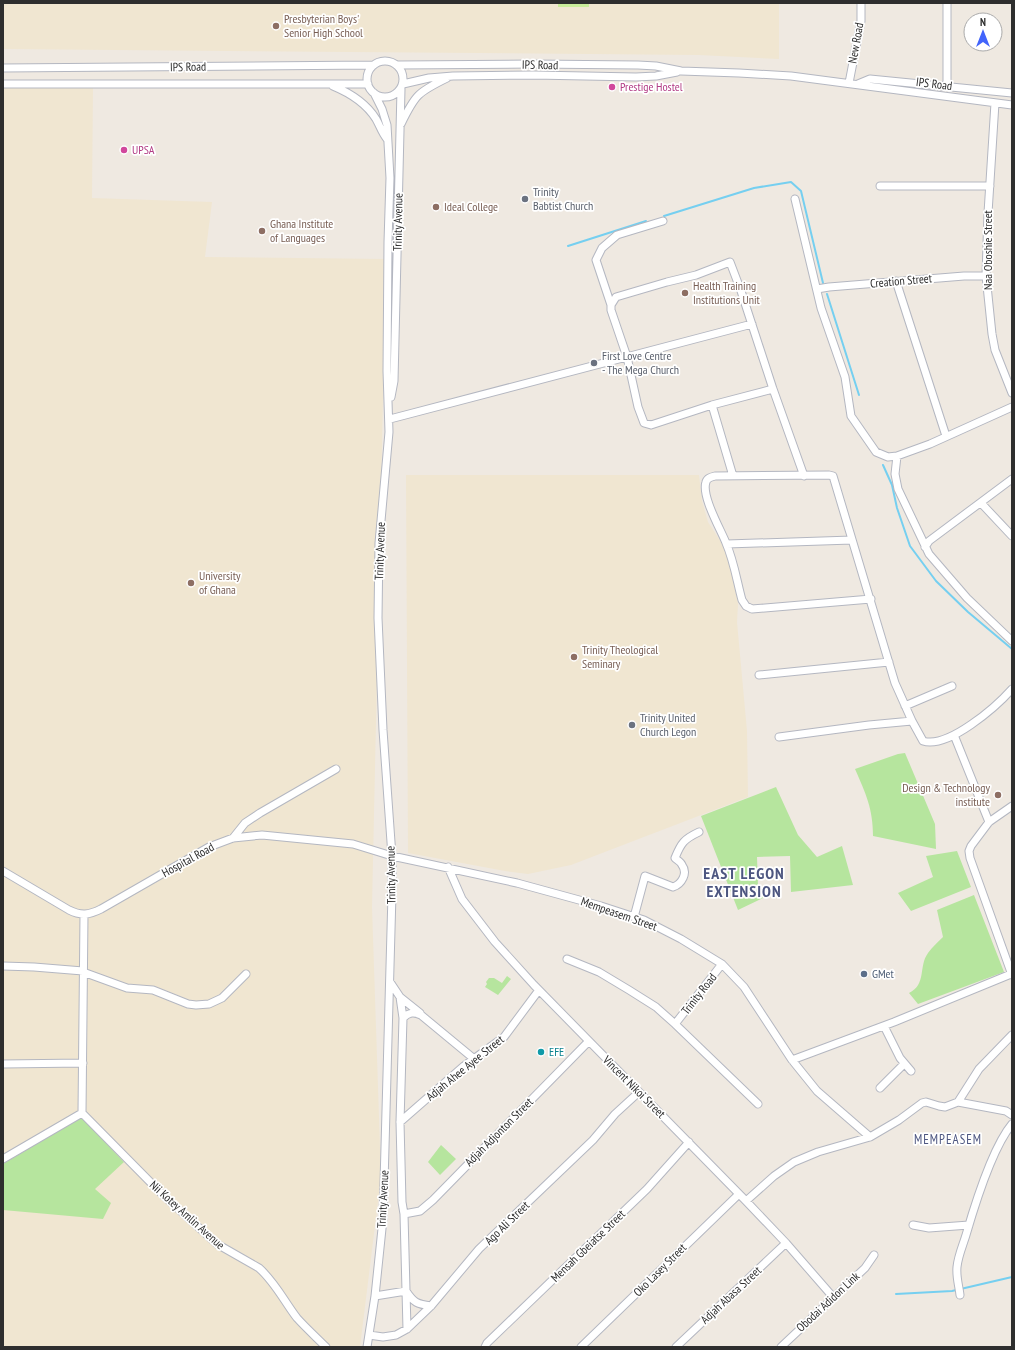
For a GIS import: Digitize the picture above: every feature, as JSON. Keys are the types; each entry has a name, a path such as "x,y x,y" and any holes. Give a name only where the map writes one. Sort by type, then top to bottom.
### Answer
{"street":[{"name":"New Road","path":"849,83 861,21 861,3"},
{"path":"947,3 947,86"},
{"path":"383,61 393,62 398,65 403,74 402,86 398,93 388,97 383,97 374,93 368,84 368,74 373,65 383,61"},
{"name":"IPS Road","path":"3,68 373,65"},
{"name":"IPS Road","path":"398,65 638,65 681,71 791,76 1012,105"},
{"name":"IPS Road","path":"402,86 429,78 453,76 534,75 636,77 656,76 681,71"},
{"path":"400,126 415,98 422,91 453,76"},
{"name":"IPS Road","path":"858,84 870,79 1012,93"},
{"path":"3,84 368,84"},
{"path":"330,84 352,95 366,107 375,117 388,141"},
{"name":"Trinity Avenue","path":"389,403 394,381 402,86"},
{"name":"Trinity Avenue","path":"367,1347 375,1296 382,1219 390,982 392,856 383,730 378,618 379,543 390,419 388,394 388,242 390,178 386,120 374,93"},
{"name":"Naa Oboshie Street","path":"995,103 986,276 995,350 1012,393"},
{"path":"880,186 990,186"},
{"path":"795,199 821,308 845,377 851,416 876,452 888,457 897,456 1012,406"},
{"path":"663,221 617,235 602,248 596,260 627,357 638,407 644,423 651,425 712,405 773,389"},
{"path":"611,305 616,297 667,282 696,276 730,262 804,476"},
{"name":"Creation Street","path":"817,289 896,281 964,276 986,276"},
{"path":"896,281 946,436"},
{"path":"390,419 752,324"},
{"path":"712,405 733,476"},
{"path":"897,456 895,474 898,489 928,554 968,598 1012,641"},
{"path":"871,599 752,609 746,606 742,600 727,544 712,513 705,490 705,482 708,478 716,476 833,476 871,599 889,662 904,706 923,741 934,742 954,735 989,711 1012,689"},
{"path":"925,547 929,541 1012,479"},
{"path":"981,503 1012,536"},
{"path":"727,544 852,540"},
{"path":"760,675 889,662"},
{"path":"904,706 952,686"},
{"path":"779,737 912,721"},
{"path":"954,735 988,822"},
{"path":"233,838 245,823 336,769"},
{"path":"792,1060 884,1026 1012,974 970,858 969,851 988,822 1012,806"},
{"path":"634,917 645,876 666,885 679,885 684,877 684,870 682,864 674,858 681,844 699,832"},
{"name":"Hospital Road","path":"84,915 101,909 209,847 233,838 262,836 291,837 353,844 392,856"},
{"name":"Mempeasem Street","path":"392,856 517,883 601,906 644,920 682,939 722,964 744,987 792,1060 817,1090 870,1137"},
{"name":"Vincent Nikoi Street","path":"448,867 462,899 495,942 539,990 690,1142 786,1243 833,1297"},
{"path":"3,871 69,910 84,915 82,1113 3,1159"},
{"path":"567,959 598,972 656,1007 676,1024 758,1104"},
{"name":"Trinity Road","path":"676,1024 722,964"},
{"path":"3,966 83,971 127,988 153,990 188,1004 196,1005 208,1004 222,998 246,974"},
{"path":"390,982 400,997 473,1058"},
{"name":"Adjah Ahee Ayee Street","path":"400,1122 473,1058 504,1037 539,990"},
{"path":"400,997 405,1016 400,1122 407,1329"},
{"path":"405,1016 414,1013 422,1015"},
{"path":"884,1026 904,1064 911,1071"},
{"path":"958,1102 979,1069 1012,1035"},
{"name":"Adjah Adjonton Street","path":"404,1214 420,1211 433,1200 589,1041"},
{"path":"3,1064 83,1063"},
{"path":"880,1088 904,1064"},
{"name":"Ago Ali Street","path":"369,1335 383,1337 396,1335 407,1329 431,1306 479,1249 593,1140 615,1114 639,1092"},
{"path":"746,1201 774,1176 794,1162 818,1152 870,1137 899,1120 922,1103 926,1102 945,1107 958,1102 1006,1111 1012,1115"},
{"name":"Nii Kotey Amlin Avenue","path":"82,1113 164,1196 217,1244 256,1266 265,1273 280,1291 297,1318 326,1347"},
{"path":"960,1294 957,1267 969,1225 994,1157 1005,1132 1012,1124"},
{"name":"Mensah Gbeiatse Street","path":"485,1347 487,1343 647,1189 690,1142"},
{"name":"Oko Lasey Street","path":"581,1347 739,1194"},
{"path":"913,1225 929,1228 969,1225"},
{"name":"Adjah Abasa Street","path":"676,1347 786,1243"},
{"name":"Obodai Adidon Link","path":"780,1347 865,1268 874,1255"},
{"path":"375,1296 406,1291"},
{"path":"406,1291 413,1301 422,1305 431,1306"}],"shaded area":[{"name":"Presbyterian Boys' Senior High School","path":"3,3 779,3 779,59 699,55 3,49"},
{"name":"University of Ghana","path":"3,84 93,86 92,198 212,202 205,257 386,259 372,907 381,1177 360,1347 3,1347"},
{"name":"Trinity Theological Seminary","path":"406,475 699,475 702,501 708,522 728,555 738,604 737,622 747,731 748,797 571,865 528,874 408,853"}],"green space":[{"path":"558,3 589,3 589,7 558,7"},
{"path":"905,753 935,824 936,849 873,836 872,818 868,802 855,769"},
{"path":"776,787 798,835 817,857 842,846 853,885 791,892 790,856 757,857 758,886 763,898 738,910 701,816"},
{"path":"957,851 971,887 911,911 898,893 933,877 926,856"},
{"path":"974,895 1004,972 918,1004 909,993 918,985 923,964 928,953 943,937 937,910"},
{"path":"507,976 511,979 498,995 485,987 489,978 494,978 502,983"},
{"path":"81,1117 124,1162 95,1189 111,1203 103,1219 3,1210 3,1164"},
{"path":"441,1145 456,1159 440,1175 428,1162"}],"waterway":[{"path":"664,216 754,188 791,182 801,191 823,283"},
{"path":"568,246 646,221"},
{"path":"827,294 859,395"},
{"path":"883,465 892,485 897,508 910,546 936,581 968,612 1012,649"},
{"path":"896,1294 952,1291 1012,1277"}],"place":[{"name":"Presbyterian Boys' Senior High School","path":"276,26"},
{"name":"Prestige Hostel","path":"612,87"},
{"name":"UPSA","path":"124,150"},
{"name":"Trinity Babtist Church","path":"525,199"},
{"name":"Ideal College","path":"436,207"},
{"name":"Ghana Institute of Languages","path":"262,231"},
{"name":"Health Training Institutions Unit","path":"685,293"},
{"name":"First Love Centre - The Mega Church","path":"594,363"},
{"name":"University of Ghana","path":"191,583"},
{"name":"Trinity Theological Seminary","path":"574,657"},
{"name":"Trinity United Church Legon","path":"632,725"},
{"name":"Design & Technology institute","path":"998,795"},
{"name":"GMet","path":"864,974"},
{"name":"EFE","path":"541,1052"}],"district":[{"name":"EAST LEGON EXTENSION","path":"744,882"},
{"name":"MEMPEASEM","path":"948,1139"}]}
